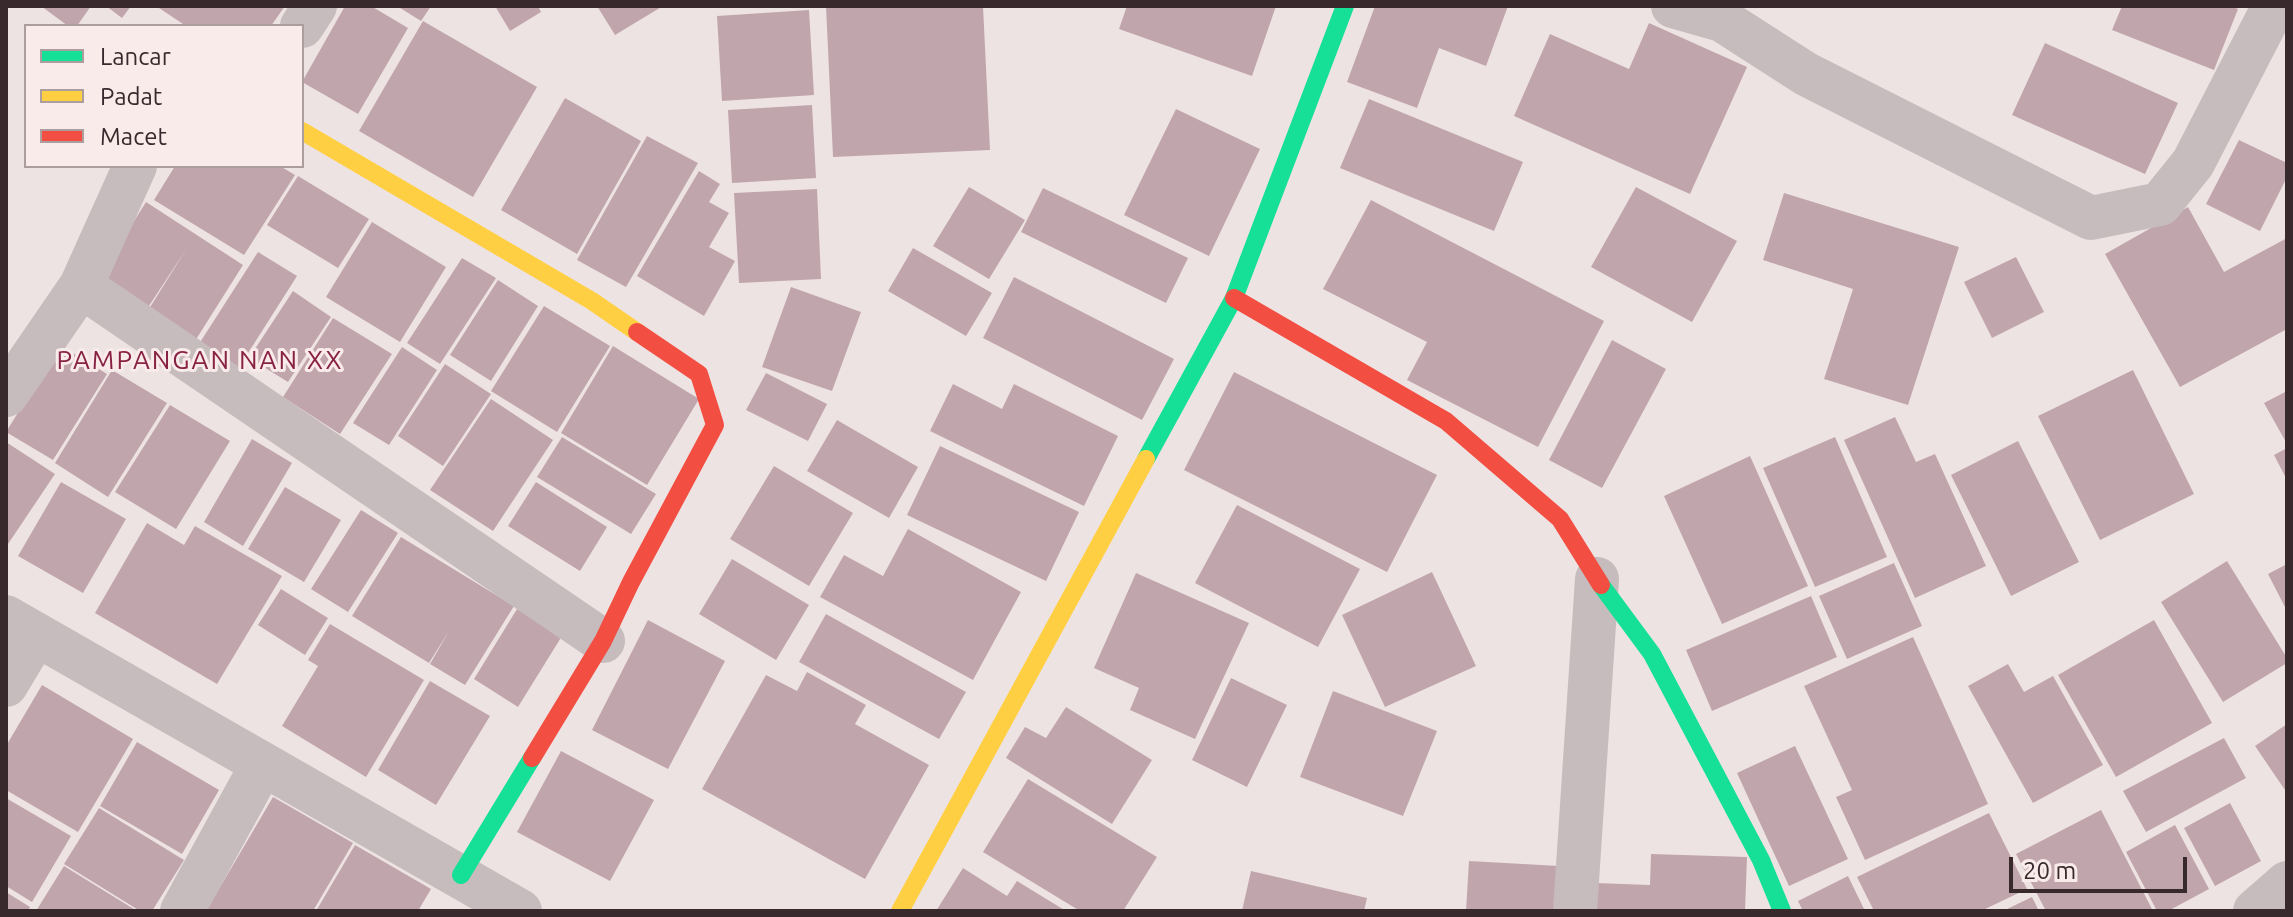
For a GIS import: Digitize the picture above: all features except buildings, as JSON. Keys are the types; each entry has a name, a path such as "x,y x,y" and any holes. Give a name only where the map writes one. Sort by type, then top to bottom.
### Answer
{"street":[{"path":"303,24 315,6"},
{"path":"900,911 1234,298 1345,6"},
{"path":"1673,6 1722,20 1806,74 2091,218 2160,204 2193,163 2274,6"},
{"path":"304,132 592,301 699,374 715,425 603,641 461,875"},
{"path":"6,395 81,286 134,168"},
{"path":"81,286 603,641"},
{"path":"1234,298 1446,421 1560,519 1597,579 1652,654 1761,860 1782,911"},
{"path":"1575,911 1597,579"},
{"path":"6,685 21,626 520,911"},
{"path":"182,911 262,765"},
{"path":"2255,911 2287,883"}],"traffic: fast":[{"path":"1146,459 1234,298 1345,6"},
{"path":"1601,585 1652,654 1761,860 1782,911"},
{"path":"461,875 532,758"}],"traffic: slow":[{"path":"304,132 592,301 637,332"},
{"path":"900,911 1146,459"}],"traffic: jam":[{"path":"1234,298 1446,421 1560,519 1601,585"},
{"path":"532,758 603,641 715,425 699,374 637,332"}],"district":[{"name":"PAMPANGAN NAN XX","path":"200,360"}]}
